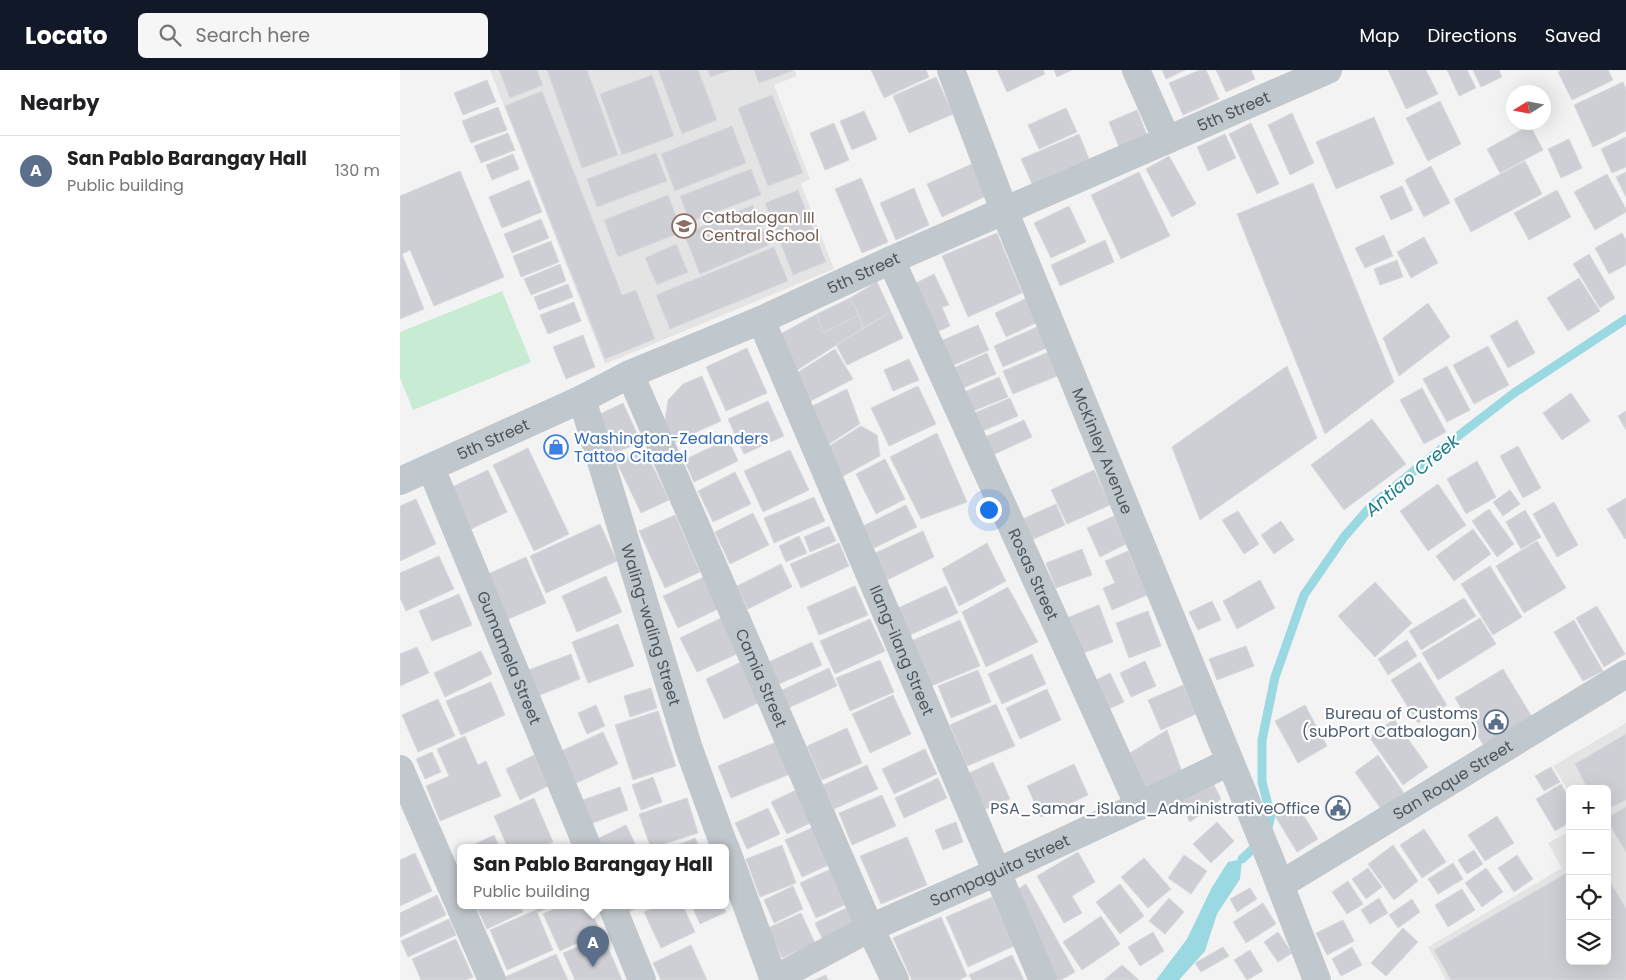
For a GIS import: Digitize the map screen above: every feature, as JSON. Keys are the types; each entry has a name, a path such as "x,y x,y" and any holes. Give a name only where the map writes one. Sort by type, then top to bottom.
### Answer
{"street":[{"name":"McKinley Avenue","path":"952,70 1004,210 1280,885"},
{"path":"1136,70 1167,140"},
{"name":"5th Street","path":"400,481 582,400 630,374 761,320 891,260 1167,140 1274,80 1328,70"},
{"name":"Rosas Street","path":"891,260 1139,806"},
{"name":"Ilang-ilang Street","path":"761,320 1043,980"},
{"name":"Camia Street","path":"630,374 870,928 895,980"},
{"name":"Waling-waling Street","path":"582,400 688,749 723,844"},
{"name":"Gumamela Street","path":"431,468 586,844"},
{"name":"San Roque Street","path":"1280,885 1626,674"},
{"name":"Sampaguita Street","path":"773,980 870,928 997,872 1229,762"},
{"path":"400,769 457,900"},
{"name":"Waling-waling Street","path":"729,860 773,980"},
{"path":"1280,885 1317,980"},
{"path":"461,909 492,980"},
{"path":"613,909 642,980"}],"shaded area":[{"name":"Catbalogan III Central School","path":"490,70 795,70 797,76 774,85 810,179 801,184 834,269 605,364"},
{"path":"1626,723 1626,980 1446,980 1428,947 1562,868 1548,843 1566,833 1566,965 1611,965 1611,785 1566,785 1566,787 1553,766"}],"green space":[{"path":"502,291 531,362 413,410 400,378 400,332"}],"water":[{"path":"1242,859 1240,879 1217,914 1205,951 1179,980 1156,980 1187,939 1211,889 1228,862"}],"building":[{"path":"499,70 537,70 543,85 510,98"},
{"path":"547,70 587,70 618,155 582,168"},
{"path":"658,70 698,70 717,120 682,134"},
{"path":"708,70 731,70 710,77"},
{"path":"754,70 792,70 792,71 759,83"},
{"path":"871,70 926,70 929,77 884,98"},
{"path":"997,70 1043,70 1045,74 1007,92"},
{"path":"1054,70 1072,70 1057,77"},
{"path":"1162,70 1185,70 1166,79"},
{"path":"1200,70 1206,70 1219,99 1183,115 1169,83"},
{"path":"1216,70 1251,70 1255,79 1226,92"},
{"path":"1388,70 1426,70 1438,94 1406,109"},
{"path":"1447,70 1467,70 1476,88 1459,96"},
{"path":"1473,70 1499,70 1502,77 1481,87"},
{"path":"1562,70 1608,70 1613,80 1572,100 1558,72"},
{"path":"652,75 674,136 622,155 600,94"},
{"path":"936,77 953,114 909,133 893,96"},
{"path":"487,80 496,102 463,115 454,93"},
{"path":"1623,82 1626,89 1626,131 1593,147 1574,105"},
{"path":"542,91 622,295 636,290 655,339 605,359 505,106"},
{"path":"772,95 803,173 768,186 738,108"},
{"path":"1440,101 1461,144 1428,161 1406,118"},
{"path":"498,107 507,130 471,143 462,121"},
{"path":"1066,108 1077,132 1039,149 1028,125"},
{"path":"1137,110 1147,135 1119,147 1109,122"},
{"path":"864,111 877,139 852,150 840,121"},
{"path":"1292,113 1314,163 1290,175 1268,125"},
{"path":"1374,117 1394,164 1336,189 1316,142"},
{"path":"834,123 849,160 825,170 810,133"},
{"path":"1251,123 1279,184 1257,194 1229,134"},
{"path":"732,126 746,163 675,191 661,154"},
{"path":"1521,130 1533,130 1543,150 1500,173 1487,149"},
{"path":"508,133 515,150 481,163 474,146"},
{"path":"1079,134 1089,159 1032,184 1021,159"},
{"path":"1225,134 1236,158 1208,171 1197,147"},
{"path":"1626,137 1626,167 1612,173 1601,149"},
{"path":"1569,139 1582,168 1561,178 1548,149"},
{"path":"656,153 667,181 597,207 587,179"},
{"path":"513,154 519,169 492,180 486,165"},
{"path":"1169,156 1196,204 1172,217 1146,169"},
{"path":"1525,161 1542,194 1471,232 1454,199"},
{"path":"974,163 988,195 942,217 927,184"},
{"path":"1431,166 1450,203 1424,217 1405,180"},
{"path":"751,169 761,195 690,222 680,196"},
{"path":"460,171 504,277 434,306 410,250 402,254 424,309 400,319 400,196"},
{"path":"1139,172 1170,236 1121,259 1091,195"},
{"path":"1626,172 1626,197 1616,177"},
{"path":"1607,174 1626,212 1595,230 1574,192"},
{"path":"861,178 888,242 862,253 835,189"},
{"path":"529,180 542,212 502,228 489,197"},
{"path":"1313,183 1394,382 1325,434 1237,214"},
{"path":"1402,186 1413,210 1391,220 1380,196"},
{"path":"914,188 929,225 896,240 880,203"},
{"path":"798,190 826,262 793,275 765,203"},
{"path":"1557,190 1571,217 1529,240 1514,213"},
{"path":"668,195 682,232 618,257 604,220"},
{"path":"753,205 769,245 700,274 684,234"},
{"path":"1069,206 1086,242 1051,258 1034,223"},
{"path":"541,219 549,238 512,253 504,234"},
{"path":"997,233 1022,293 968,317 942,256"},
{"path":"1622,233 1626,240 1626,265 1609,274 1595,248"},
{"path":"1384,235 1393,256 1365,268 1355,248"},
{"path":"1424,237 1438,263 1411,278 1397,252"},
{"path":"1105,240 1114,262 1060,286 1051,265"},
{"path":"551,241 559,262 521,277 513,256"},
{"path":"676,244 688,272 657,285 645,258"},
{"path":"774,247 788,281 670,329 656,295"},
{"path":"1589,254 1615,298 1600,308 1573,264"},
{"path":"1397,260 1403,277 1380,285 1374,269"},
{"path":"560,264 566,281 531,295 524,279"},
{"path":"934,274 949,305 942,307 950,326 928,336 906,288"},
{"path":"1579,278 1600,311 1568,331 1547,298"},
{"path":"877,282 891,312 863,328 850,298"},
{"path":"568,284 573,297 539,310 534,297"},
{"path":"850,298 859,315 823,333 817,314"},
{"path":"1027,298 1038,322 1006,337 995,313"},
{"path":"574,302 581,321 548,334 540,315"},
{"path":"1428,303 1450,337 1399,376 1383,338"},
{"path":"891,312 903,338 847,365 836,345"},
{"path":"817,314 823,333 859,315 863,328 791,374 773,338"},
{"path":"1517,320 1535,353 1508,368 1490,336"},
{"path":"978,325 989,350 947,368 936,343"},
{"path":"1039,326 1049,347 1003,367 994,346"},
{"path":"583,335 595,367 566,379 553,347"},
{"path":"1488,346 1509,385 1474,404 1453,365"},
{"path":"747,348 767,393 726,411 706,367"},
{"path":"835,349 853,379 805,404 792,376"},
{"path":"1051,351 1062,374 1013,394 1003,371"},
{"path":"987,353 996,374 956,391 947,371"},
{"path":"909,359 919,380 893,391 884,370"},
{"path":"1287,366 1317,438 1200,520 1172,447"},
{"path":"1447,366 1470,410 1447,422 1423,379"},
{"path":"702,376 721,421 674,442 665,420 668,400 683,384"},
{"path":"999,377 1008,397 963,415 955,396"},
{"path":"918,386 936,424 889,446 871,408"},
{"path":"1422,388 1446,432 1424,444 1400,400"},
{"path":"847,389 860,424 821,449 808,408"},
{"path":"1571,393 1590,421 1562,440 1543,413"},
{"path":"1010,398 1018,416 973,435 965,417"},
{"path":"768,401 784,436 744,454 728,419"},
{"path":"623,403 641,442 615,453 598,415"},
{"path":"1626,411 1626,430 1618,416"},
{"path":"1372,419 1406,464 1344,510 1311,465"},
{"path":"1024,420 1032,437 984,459 976,441"},
{"path":"861,426 877,435 880,456 836,480 823,450"},
{"path":"937,433 967,502 921,519 890,457"},
{"path":"728,439 738,461 694,482 684,460"},
{"path":"1518,446 1541,488 1523,498 1500,456"},
{"path":"528,448 569,534 534,551 493,465"},
{"path":"644,448 669,500 641,513 616,461"},
{"path":"790,450 809,490 763,512 744,471"},
{"path":"885,459 905,499 876,514 856,474"},
{"path":"1477,461 1496,497 1466,514 1447,479"},
{"path":"488,470 507,512 471,529 452,487"},
{"path":"1094,470 1110,505 1067,524 1051,490"},
{"path":"735,472 751,504 713,522 698,491"},
{"path":"1438,484 1466,525 1428,551 1400,511"},
{"path":"1510,490 1520,504 1503,516 1493,502"},
{"path":"814,497 825,521 774,543 764,518"},
{"path":"1626,498 1626,538 1625,539 1607,509"},
{"path":"416,499 436,544 400,561 400,506"},
{"path":"1554,502 1578,545 1557,557 1533,514"},
{"path":"1056,504 1065,525 1025,543 1016,522"},
{"path":"906,505 917,527 874,548 863,526"},
{"path":"1489,509 1514,544 1497,557 1472,521"},
{"path":"1525,510 1541,537 1521,549 1506,522"},
{"path":"1238,511 1259,544 1244,554 1222,520"},
{"path":"753,513 769,545 730,564 715,532"},
{"path":"675,515 700,572 665,588 639,531"},
{"path":"1114,516 1126,544 1100,557 1087,528"},
{"path":"1281,521 1294,540 1274,554 1261,535"},
{"path":"600,524 617,561 546,593 530,556"},
{"path":"829,526 836,541 810,552 804,537"},
{"path":"1473,529 1491,554 1454,581 1436,556"},
{"path":"923,531 934,557 885,581 873,554"},
{"path":"799,536 807,553 786,562 779,546"},
{"path":"1537,541 1566,588 1524,613 1496,566"},
{"path":"839,543 849,566 801,588 790,564"},
{"path":"987,543 1006,581 959,606 942,569"},
{"path":"1082,549 1092,575 1056,588 1046,563"},
{"path":"1128,551 1147,595 1112,610 1103,588 1115,583 1105,561"},
{"path":"439,556 454,589 406,611 400,598 400,573"},
{"path":"526,557 546,603 499,623 479,578"},
{"path":"781,564 792,587 748,609 737,586"},
{"path":"1490,566 1522,617 1493,635 1461,584"},
{"path":"606,576 622,612 577,632 562,596"},
{"path":"704,577 718,609 678,628 663,596"},
{"path":"1260,580 1275,608 1237,629 1223,601"},
{"path":"1375,582 1412,623 1375,657 1338,616"},
{"path":"855,586 868,615 819,635 807,607"},
{"path":"946,586 958,613 910,635 898,608"},
{"path":"1008,587 1038,642 986,667 962,612"},
{"path":"459,594 472,625 432,641 419,611"},
{"path":"1464,598 1476,616 1421,650 1409,631"},
{"path":"1212,601 1221,620 1198,630 1189,612"},
{"path":"1099,605 1113,642 1073,657 1059,621"},
{"path":"1597,606 1625,654 1604,667 1576,618"},
{"path":"1148,611 1161,646 1129,658 1116,623"},
{"path":"723,617 739,653 697,672 680,638"},
{"path":"1480,618 1496,644 1438,680 1422,653"},
{"path":"870,619 885,651 835,674 820,641"},
{"path":"960,620 980,666 931,686 911,641"},
{"path":"1574,620 1603,671 1583,681 1554,632"},
{"path":"618,624 634,666 588,683 572,642"},
{"path":"1407,640 1417,656 1388,675 1378,659"},
{"path":"812,642 822,665 779,684 769,662"},
{"path":"1246,646 1254,666 1217,680 1209,659"},
{"path":"417,647 429,673 400,686 400,654"},
{"path":"481,651 492,674 445,697 434,673"},
{"path":"571,654 580,679 535,697 526,671"},
{"path":"1032,654 1046,684 1002,704 988,674"},
{"path":"880,660 894,692 850,711 836,678"},
{"path":"1145,661 1156,686 1131,697 1120,673"},
{"path":"741,662 760,702 724,719 706,679"},
{"path":"1420,662 1447,705 1418,723 1391,680"},
{"path":"829,668 837,686 788,708 780,691"},
{"path":"1503,669 1532,717 1484,746 1455,698"},
{"path":"978,670 991,702 951,718 938,686"},
{"path":"1110,673 1124,702 1100,713 1086,685"},
{"path":"491,682 505,715 461,735 446,701"},
{"path":"1183,685 1196,714 1161,730 1148,700"},
{"path":"651,688 657,708 630,717 624,696"},
{"path":"1047,689 1061,720 1020,739 1006,708"},
{"path":"893,695 911,734 870,753 852,714"},
{"path":"438,699 455,736 418,752 402,715"},
{"path":"996,704 1015,746 967,766 950,725"},
{"path":"596,705 605,726 587,734 578,713"},
{"path":"1305,705 1327,746 1298,763 1275,721"},
{"path":"658,711 676,766 633,780 615,725"},
{"path":"1394,719 1428,767 1403,785 1369,737"},
{"path":"847,728 862,763 822,780 807,746"},
{"path":"1167,730 1182,772 1137,795 1122,758"},
{"path":"603,732 618,764 574,784 559,752"},
{"path":"1626,734 1626,800 1611,807 1611,785 1586,785 1575,764"},
{"path":"465,736 478,765 486,761 501,796 440,821 426,786 449,776 437,749"},
{"path":"776,742 790,774 731,798 718,766"},
{"path":"925,749 937,774 894,794 882,769"},
{"path":"432,752 441,772 425,779 416,759"},
{"path":"534,755 548,786 520,800 506,769"},
{"path":"1378,755 1404,793 1381,809 1355,772"},
{"path":"993,762 1010,799 983,810 967,774"},
{"path":"1074,764 1088,795 1041,817 1027,786"},
{"path":"867,765 878,789 834,809 823,785"},
{"path":"1551,767 1560,782 1544,791 1535,776"},
{"path":"653,777 662,802 641,810 632,785"},
{"path":"938,778 947,798 904,818 895,798"},
{"path":"1212,781 1221,799 1190,822 1176,797"},
{"path":"1561,784 1566,793 1566,824 1555,831 1536,799"},
{"path":"620,787 628,810 585,826 577,802"},
{"path":"796,790 812,822 787,834 771,802"},
{"path":"882,795 896,826 852,845 839,813"},
{"path":"534,798 553,842 548,844 506,844 494,816"},
{"path":"687,798 698,833 664,844 650,844 639,814"},
{"path":"1296,803 1318,839 1297,852 1275,816"},
{"path":"1626,807 1626,852 1611,827 1611,816"},
{"path":"768,808 780,834 747,849 735,823"},
{"path":"1497,816 1514,843 1485,861 1468,835"},
{"path":"956,822 963,842 943,850 935,830"},
{"path":"1217,822 1234,841 1211,863 1193,844"},
{"path":"626,825 635,844 592,844 591,842"},
{"path":"816,826 833,863 802,877 785,840"},
{"path":"1424,829 1446,862 1422,878 1400,845"},
{"path":"494,835 498,844 475,844"},
{"path":"907,837 927,885 881,904 860,856"},
{"path":"695,838 698,844 681,844"},
{"path":"782,845 796,883 760,897 746,859"},
{"path":"1393,845 1418,881 1394,900 1368,864"},
{"path":"1474,850 1483,864 1467,874 1458,860"},
{"path":"1078,852 1095,882 1072,896 1082,913 1064,923 1037,876"},
{"path":"415,853 432,891 400,906 400,860"},
{"path":"1184,855 1207,871 1191,894 1168,878"},
{"path":"1517,855 1533,879 1514,892 1498,868"},
{"path":"1144,858 1171,889 1148,908 1121,877"},
{"path":"1453,863 1463,879 1438,894 1428,879"},
{"path":"833,868 849,903 816,918 800,883"},
{"path":"1368,868 1382,887 1366,899 1352,879"},
{"path":"1486,868 1503,892 1482,907 1465,883"},
{"path":"1566,873 1566,965 1611,965 1611,883 1626,909 1626,980 1451,980 1434,950"},
{"path":"1348,881 1363,904 1347,914 1332,892"},
{"path":"1026,884 1075,972 1061,980 1047,980 1010,894"},
{"path":"1120,884 1144,916 1120,934 1096,902"},
{"path":"793,886 803,909 774,923 764,900"},
{"path":"1250,888 1257,899 1237,912 1230,899"},
{"path":"1462,889 1475,910 1448,927 1435,905"},
{"path":"437,895 446,915 400,937 400,913"},
{"path":"992,897 1014,946 968,967 946,917"},
{"path":"1169,898 1184,912 1165,934 1149,921"},
{"path":"1379,898 1388,913 1370,924 1361,910"},
{"path":"1412,899 1420,912 1398,928 1389,915"},
{"path":"1263,903 1276,924 1246,943 1233,922"},
{"path":"848,907 856,924 823,940 815,923"},
{"path":"477,909 522,909 523,912 487,929"},
{"path":"554,909 590,909 601,932 560,951 543,914"},
{"path":"624,909 635,909 626,913"},
{"path":"651,909 684,909 695,932 661,948 644,912"},
{"path":"693,909 724,909 726,912 700,924"},
{"path":"536,910 553,950 507,970 490,930"},
{"path":"801,913 815,943 782,958 768,928"},
{"path":"1101,916 1120,944 1082,970 1063,942"},
{"path":"941,917 967,976 959,980 912,980 893,938"},
{"path":"449,919 456,935 408,957 401,941"},
{"path":"1343,920 1354,941 1327,955 1316,933"},
{"path":"1403,928 1418,942 1386,976 1371,963"},
{"path":"1153,932 1164,951 1140,966 1128,947"},
{"path":"1278,932 1292,953 1278,962 1264,942"},
{"path":"603,936 622,980 575,980 563,953"},
{"path":"456,939 473,977 466,980 421,980 412,959"},
{"path":"691,945 707,980 661,980 653,963"},
{"path":"1223,947 1229,956 1201,972 1195,963"},
{"path":"1352,947 1362,965 1341,976 1332,959"},
{"path":"1250,950 1263,971 1247,980 1234,960"},
{"path":"556,954 568,980 504,980 503,978"},
{"path":"1012,955 1024,980 972,980 969,975"},
{"path":"1122,965 1139,980 1104,980"},
{"path":"826,975 828,980 814,980"}],"waterway":[{"name":"Antiao Creek","path":"1267,832 1271,816 1262,782 1262,740 1275,677 1304,595 1344,537 1371,506 1436,453 1514,393 1626,319"},
{"name":"Antiao Creek","path":"1242,859 1260,842"}],"place":[{"name":"Catbalogan III Central School","path":"684,226"},
{"name":"Washington-Zealanders Tattoo Citadel","path":"556,447"},
{"name":"Bureau of Customs (subPort Catbalogan)","path":"1496,722"},
{"name":"PSA_Samar_iSland_AdministrativeOffice","path":"1338,808"},
{"name":"San Pablo Barangay Hall","path":"593,967"}]}
